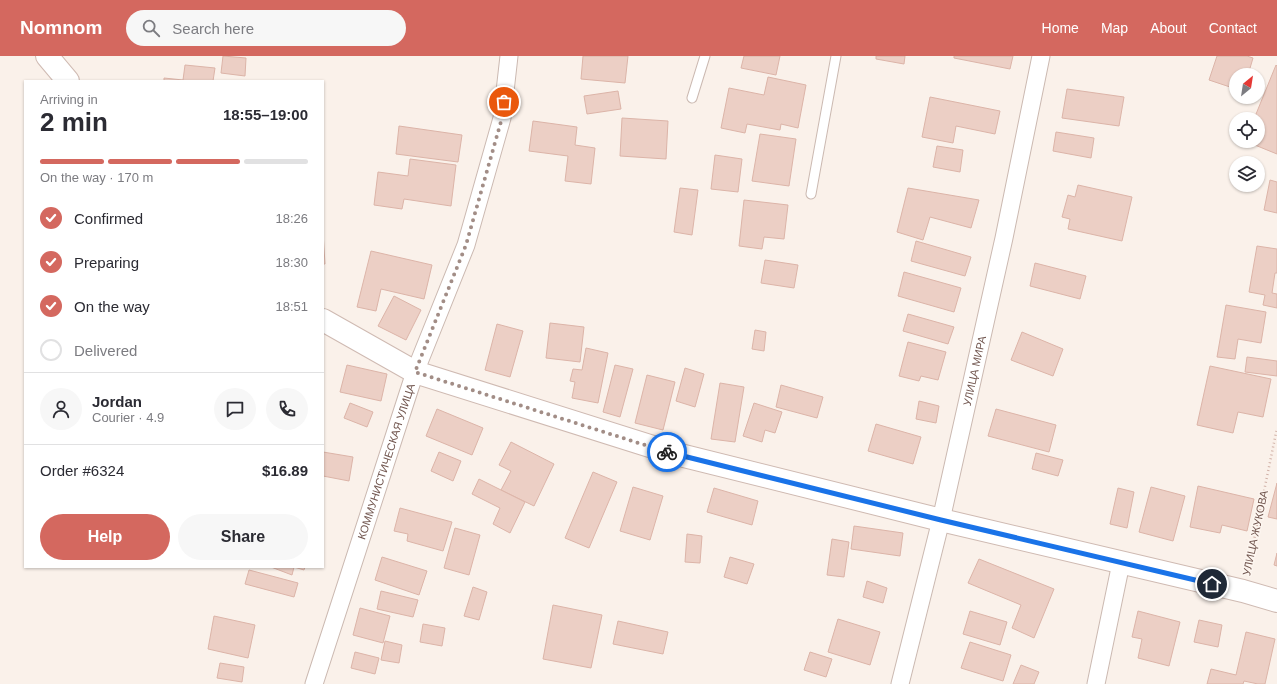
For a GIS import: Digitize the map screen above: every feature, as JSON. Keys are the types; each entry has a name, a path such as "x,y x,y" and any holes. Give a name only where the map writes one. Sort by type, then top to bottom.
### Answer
{"street":[{"path":"47,56 67,80"},
{"name":"КОММУНИСТИЧЕСКАЯ УЛИЦА","path":"314,684 415,372 466,245 502,118 509,56"},
{"name":"УЛИЦА МИРА","path":"900,684 941,520 1004,238 1041,56"},
{"path":"324,321 415,372 672,453 941,520 1243,591 1277,601"},
{"path":"1096,684 1121,563"}],"lane":[{"path":"692,98 705,56"},
{"path":"811,194 836,56"}],"path":[{"name":"УЛИЦА ЖУКОВА","path":"1243,591 1277,428"}],"building":[{"path":"223,56 246,58 245,76 221,73"},
{"path":"583,56 628,56 625,83 581,79"},
{"path":"744,56 780,56 776,75 741,68"},
{"path":"876,56 905,56 904,64 876,59"},
{"path":"954,56 1013,56 1010,69 954,58"},
{"path":"1217,56 1247,56 1253,58 1250,68 1229,68 1229,87 1209,80"},
{"path":"185,65 215,68 213,80 183,80"},
{"path":"1276,65 1277,154 1262,148 1265,148 1265,112 1257,112 1260,104 1265,104 1265,92"},
{"path":"768,77 806,85 798,128 781,124 780,130 747,124 745,133 721,128 729,88 764,95"},
{"path":"164,78 183,80 164,80"},
{"path":"1067,89 1124,97 1119,126 1062,118"},
{"path":"618,91 621,109 587,114 584,96"},
{"path":"930,97 1000,111 995,134 956,126 953,143 922,137"},
{"path":"622,118 668,121 666,159 620,156"},
{"path":"533,121 577,127 575,145 595,148 591,184 565,181 568,156 529,151"},
{"path":"399,126 462,135 458,162 396,154"},
{"path":"1056,132 1094,138 1091,158 1053,151"},
{"path":"760,134 796,139 789,186 752,181"},
{"path":"937,146 963,150 960,172 933,167"},
{"path":"715,155 742,159 738,192 711,189"},
{"path":"410,159 456,165 451,206 404,199 402,209 374,205 378,172 408,176"},
{"path":"1270,180 1277,182 1277,213 1264,210"},
{"path":"1078,185 1132,197 1122,241 1068,229 1070,219 1062,217 1068,195 1075,197"},
{"path":"680,188 698,190 692,235 674,232"},
{"path":"908,188 979,200 971,228 930,217 923,240 897,232"},
{"path":"744,200 788,205 784,239 764,237 762,249 739,246"},
{"path":"916,241 971,257 965,276 911,261"},
{"path":"1257,246 1277,249 1277,273 1275,273 1272,293 1277,294 1277,308 1263,305 1265,295 1249,292"},
{"path":"371,251 432,265 424,299 381,289 376,311 357,307"},
{"path":"765,260 798,265 794,288 761,283"},
{"path":"1035,263 1086,276 1080,299 1030,286"},
{"path":"904,272 961,288 954,312 898,296"},
{"path":"394,296 421,310 406,340 378,326"},
{"path":"1226,305 1266,312 1261,343 1238,339 1235,359 1217,357"},
{"path":"908,314 954,327 948,344 903,331"},
{"path":"550,323 584,327 580,362 546,358"},
{"path":"497,324 523,331 510,377 485,370"},
{"path":"755,330 766,332 764,351 752,349"},
{"path":"1022,332 1063,349 1053,376 1011,360"},
{"path":"908,342 946,352 938,380 921,376 919,381 899,376"},
{"path":"586,348 608,353 598,403 572,398 575,382 570,381 573,369 582,370"},
{"path":"1247,357 1277,361 1277,376 1245,372"},
{"path":"347,365 387,374 381,401 340,392"},
{"path":"615,365 633,369 620,417 603,412"},
{"path":"1210,366 1271,379 1263,417 1238,412 1233,433 1197,425"},
{"path":"685,368 704,374 695,407 676,401"},
{"path":"647,375 675,382 663,430 635,423"},
{"path":"720,383 744,387 735,442 711,439"},
{"path":"781,385 823,397 817,418 776,407"},
{"path":"919,401 939,406 936,423 916,419"},
{"path":"350,403 373,412 367,427 344,418"},
{"path":"754,403 782,412 775,433 765,430 762,442 743,436"},
{"path":"437,409 483,428 472,455 426,436"},
{"path":"996,409 1056,425 1049,452 988,436"},
{"path":"876,424 921,437 913,464 868,451"},
{"path":"511,442 554,464 534,506 501,490 511,471 499,465"},
{"path":"324,452 353,457 349,481 324,476"},
{"path":"439,452 461,461 453,481 431,471"},
{"path":"1036,453 1063,460 1058,476 1032,469"},
{"path":"593,472 617,482 589,548 565,538"},
{"path":"479,479 525,502 510,533 493,524 500,508 472,494"},
{"path":"1277,483 1277,519 1268,517"},
{"path":"1198,486 1254,499 1247,531 1222,525 1220,533 1190,527"},
{"path":"633,487 663,496 650,540 620,531"},
{"path":"1151,487 1185,496 1173,541 1139,532"},
{"path":"714,488 758,501 752,525 707,512"},
{"path":"1118,488 1134,492 1127,528 1110,524"},
{"path":"400,508 452,522 443,551 407,541 408,534 394,531"},
{"path":"854,526 903,533 900,556 851,549"},
{"path":"455,528 480,535 469,575 444,568"},
{"path":"687,534 702,536 700,563 685,562"},
{"path":"832,539 849,542 844,577 827,575"},
{"path":"1277,553 1277,566 1274,565"},
{"path":"382,557 427,571 419,595 375,580"},
{"path":"730,557 754,564 747,584 724,577"},
{"path":"979,559 1054,589 1034,638 1012,628 1021,605 968,583"},
{"path":"274,568 294,568 292,575"},
{"path":"249,570 298,583 294,597 245,584"},
{"path":"867,581 887,588 883,603 863,597"},
{"path":"473,587 487,592 479,620 464,616"},
{"path":"381,591 418,600 413,617 377,609"},
{"path":"553,605 602,615 591,668 543,659"},
{"path":"360,608 390,616 383,643 353,635"},
{"path":"970,611 1007,622 1000,645 963,634"},
{"path":"1138,611 1180,622 1169,666 1138,658 1142,639 1132,637"},
{"path":"214,616 255,625 248,658 208,649"},
{"path":"838,619 880,632 870,665 828,652"},
{"path":"1199,620 1222,625 1218,647 1194,642"},
{"path":"618,621 668,632 663,654 613,644"},
{"path":"423,624 445,628 442,646 420,642"},
{"path":"1246,632 1275,639 1265,684 1244,681 1243,684 1207,684 1211,669 1236,675"},
{"path":"385,641 402,645 399,663 381,660"},
{"path":"970,642 1011,655 1003,681 961,668"},
{"path":"355,652 379,658 375,674 351,668"},
{"path":"810,652 832,659 826,677 804,670"},
{"path":"220,663 244,667 242,682 217,678"},
{"path":"1021,665 1039,672 1034,684 1013,684"}],"way so far":[{"path":"504,102 502,118 466,245 415,372 667,452"}],"route":[{"path":"667,452 941,520 1212,584"}]}
